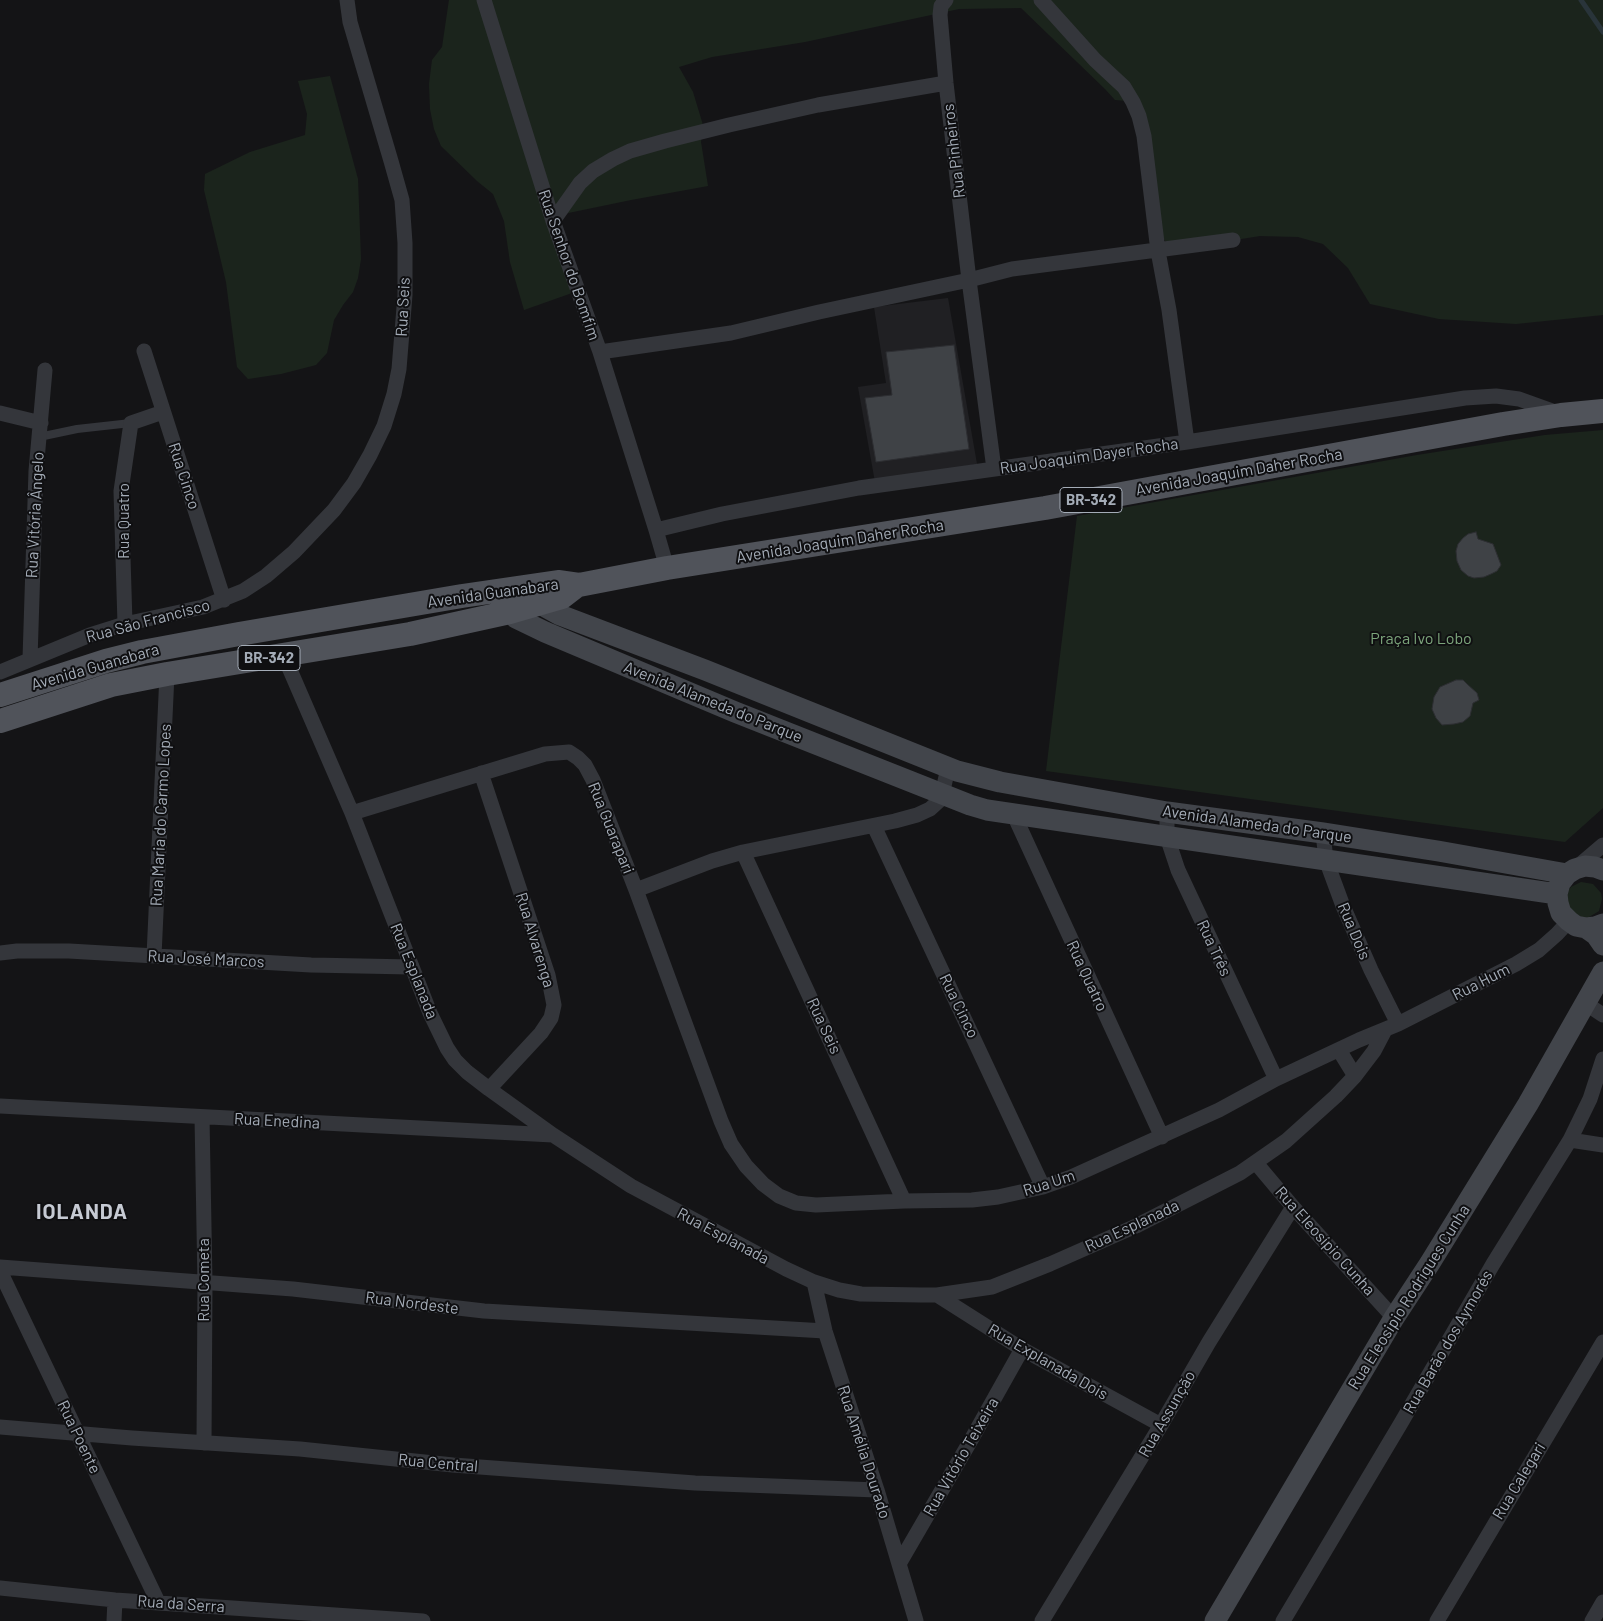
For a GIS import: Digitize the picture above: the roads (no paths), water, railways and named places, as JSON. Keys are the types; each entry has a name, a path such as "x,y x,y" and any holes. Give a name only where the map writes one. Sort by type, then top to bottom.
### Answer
{"main road":[{"name":"Avenida Joaquim Daher Rocha","path":"579,585 667,568 1046,508 1484,427 1603,411"},
{"name":"Avenida Guanabara","path":"0,696 106,661 150,651 239,634 498,592 562,597 579,585"},
{"name":"Avenida Guanabara","path":"0,721 111,685 410,634 510,612 536,595"}],"street":[{"name":"Rua Seis","path":"266,576 294,552 334,510 354,483 384,426 394,394 399,369 405,295 406,243 402,200 350,22 347,0"},
{"name":"Rua Senhor do Bomfim","path":"484,0 552,221 600,352 656,530"},
{"name":"Rua Pinheiros","path":"946,0 941,6 946,83 968,280 994,469"},
{"path":"1041,0 1095,60 1124,87 1139,116 1144,136 1158,251 1170,310 1186,442"},
{"path":"552,221 580,183 593,171 630,151 818,105 946,83"},
{"path":"600,352 730,333 1012,269 1233,240"},
{"name":"Rua Cinco","path":"144,351 224,600"},
{"name":"Rua Vitória Ângelo","path":"30,659 36,471 45,370"},
{"name":"Rua Joaquim Dayer Rocha","path":"656,530 722,514 859,488 1186,442 1465,398 1496,396 1519,399 1562,415"},
{"path":"131,423 163,412"},
{"path":"0,413 40,430"},
{"name":"Rua Quatro","path":"125,624 121,491 131,423"},
{"path":"656,530 667,568"},
{"name":"Rua São Francisco","path":"0,672 90,635 125,624 203,607 224,600 243,591 266,576"},
{"name":"Avenida Alameda do Parque","path":"498,592 510,612 525,623 736,712 970,805 1014,815 1557,894"},
{"name":"Avenida Alameda do Parque","path":"536,595 560,615 705,670 948,768 1000,782 1167,812 1323,833 1571,872 1585,866 1603,870"},
{"name":"Rua Esplanada","path":"284,656 352,813 430,1013 455,1060 489,1089 553,1135 631,1186 814,1282 839,1290 861,1294 893,1296 937,1295 992,1287 1050,1264 1136,1226 1256,1163 1286,1141 1336,1096 1355,1076 1392,1027"},
{"name":"Rua Maria do Carmo Lopes","path":"154,956 167,674"},
{"name":"Rua Guarapari","path":"352,813 545,754 569,752 578,758 585,764 593,780 636,890 721,1121"},
{"path":"636,890 743,852 874,826 930,809 936,804 942,794 948,768"},
{"name":"Rua Alvarenga","path":"481,774 548,975 554,1005 550,1018 540,1033 489,1089"},
{"name":"Rua Três","path":"1167,812 1167,836 1178,870 1276,1079"},
{"name":"Rua Quatro","path":"1014,815 1162,1137"},
{"name":"Rua Cinco","path":"874,826 1043,1187"},
{"name":"Rua Dois","path":"1323,833 1326,860 1392,1027"},
{"path":"1603,845 1560,883 1557,894 1561,913 1586,924 1603,945"},
{"name":"Rua Seis","path":"743,852 904,1201"},
{"name":"Rua Hum","path":"1392,1027 1516,964 1539,950 1557,934 1586,924"},
{"name":"Rua José Marcos","path":"0,953 17,951 69,951 311,964 411,967"},
{"name":"Rua Eleosipio Rodrigues Cunha","path":"1215,1621 1394,1318 1528,1104 1603,972"},
{"path":"1585,1002 1603,1015"},
{"name":"Rua Um","path":"721,1121 731,1144 746,1166 763,1184 779,1196 796,1203 816,1205 998,1198 1043,1187 1071,1177 1162,1137 1219,1110 1276,1079 1392,1027"},
{"path":"1339,1050 1355,1076"},
{"name":"Rua Barão dos Aymorés","path":"1282,1621 1493,1264 1570,1140 1590,1098 1603,1059"},
{"name":"Rua Enedina","path":"0,1106 553,1135"},
{"name":"Rua Cometa","path":"202,1117 205,1283 204,1443"},
{"path":"1570,1140 1603,1145"},
{"name":"Rua Eleosípio Cunha","path":"1256,1163 1293,1207 1394,1318"},
{"name":"Rua Assunção","path":"1042,1621 1209,1342 1293,1207"},
{"name":"Rua Nordeste","path":"0,1267 293,1288 484,1311 825,1331"},
{"name":"Rua Poente","path":"0,1271 158,1602"},
{"name":"Rua Amélia Dourado","path":"814,1282 825,1331 877,1490 916,1621"},
{"name":"Rua Explanada Dois","path":"937,1295 1022,1349 1161,1425"},
{"name":"Rua Calegari","path":"1437,1621 1603,1342"},
{"name":"Rua Vitório Teixeira","path":"899,1564 972,1440 1022,1349"},
{"name":"Rua Central","path":"0,1427 300,1449 453,1465 695,1483 877,1490"},
{"name":"Rua da Serra","path":"0,1588 115,1600 422,1621"},
{"path":"114,1621 115,1600"},
{"path":"1592,1621 1603,1602"}],"lane":[{"path":"40,430 77,429 131,423"}],"waterway":[{"path":"1581,0 1603,32"}],"district":[{"name":"IOLANDA","path":"82,1212"}],"park label":[{"name":"Praça Ivo Lobo","path":"1421,639"}]}
